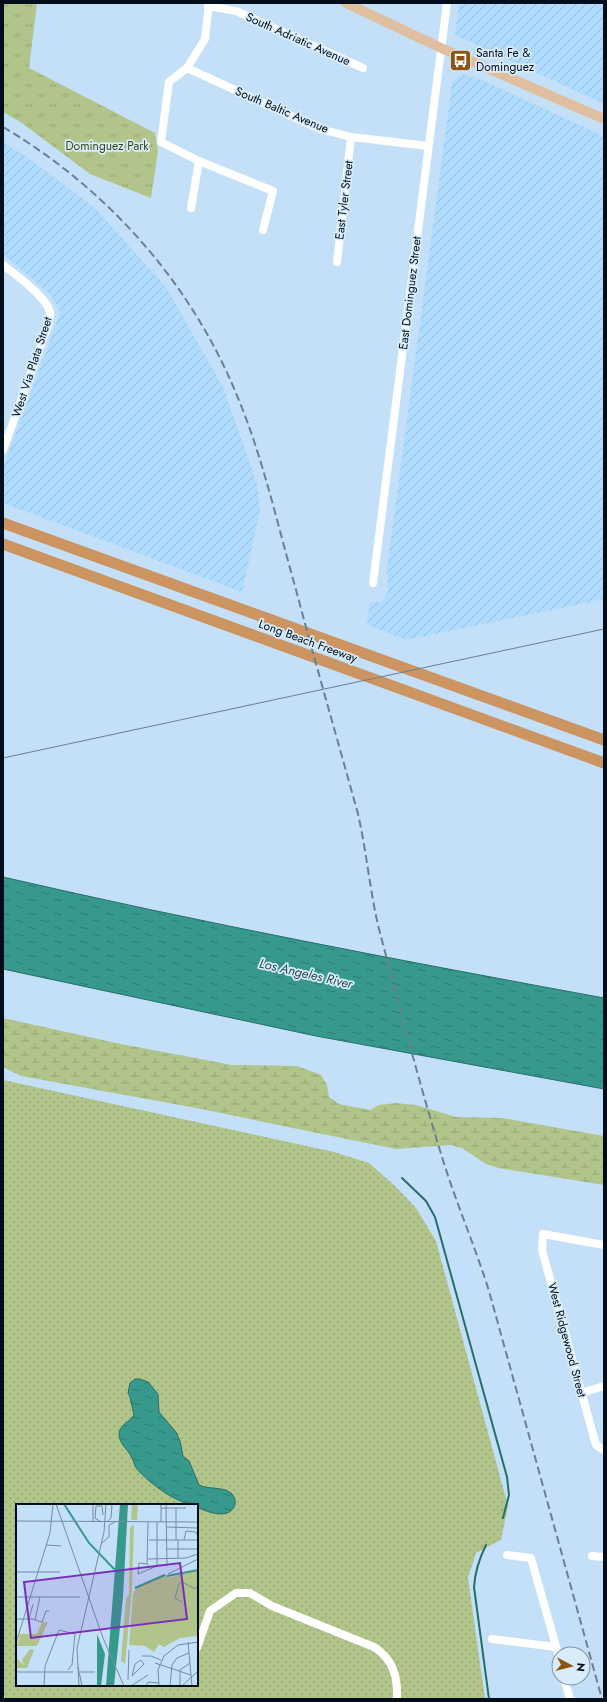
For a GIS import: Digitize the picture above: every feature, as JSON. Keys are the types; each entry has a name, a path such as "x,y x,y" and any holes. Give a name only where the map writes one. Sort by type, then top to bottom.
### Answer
{"highway":[{"name":"Long Beach Freeway","path":"3,523 604,740"},
{"name":"Long Beach Freeway","path":"3,544 604,763"}],"main road":[{"path":"346,3 364,7 441,48 604,119"}],"street":[{"name":"East Dominguez Street","path":"373,583 447,3"},
{"path":"208,5 205,39 187,68 169,82 161,142 199,161 273,191 263,230"},
{"name":"South Adriatic Avenue","path":"208,5 236,11 363,68"},
{"name":"South Baltic Avenue","path":"187,68 320,129 351,138 428,146"},
{"name":"East Tyler Street","path":"337,262 351,138"},
{"path":"191,208 199,161"},
{"name":"West Via Plata Street","path":"3,265 43,299 50,314 50,320 3,450"},
{"name":"West Ridgewood Street","path":"604,1245 543,1234 542,1250 596,1445 604,1450"},
{"path":"581,1393 604,1386"},
{"path":"508,1555 531,1558 556,1646"},
{"path":"592,1556 604,1557"},
{"path":"198,1645 210,1611 236,1593 250,1593 272,1606 374,1647 382,1652 389,1660 396,1679 396,1699"},
{"path":"492,1639 551,1646"},
{"path":"566,1686 570,1699"}],"shaded area":[{"path":"459,3 604,3 604,104 455,35"},
{"path":"463,74 479,79 604,136 604,599 406,640 367,625 370,602 382,602 388,591 387,569 452,84 458,76"},
{"path":"3,142 24,155 95,208 166,287 223,387 257,484 260,509 242,592 3,503 3,468 60,313 51,295 3,254"}],"green space":[{"name":"Dominguez Park","path":"3,3 37,3 29,68 155,133 158,151 151,198 90,174 22,123 3,112"},
{"path":"118,144 139,154 134,164 113,154"},
{"path":"110,160 131,170 127,180 105,170"},
{"path":"3,1018 116,1043 232,1065 297,1066 321,1075 327,1085 329,1097 339,1104 370,1110 379,1105 396,1103 416,1105 456,1117 502,1118 604,1136 604,1185 498,1168 486,1164 462,1148 451,1145 396,1149 196,1108 21,1076 3,1067"},
{"path":"3,1080 334,1152 369,1163 395,1186 416,1208 436,1241 508,1506 501,1540 476,1553 468,1578 485,1699 3,1699"}],"water":[{"name":"Los Angeles River","path":"3,877 303,941 604,998 604,1089 316,1036 3,969"},
{"path":"135,1379 148,1382 158,1394 159,1412 176,1432 180,1441 183,1456 189,1461 199,1485 224,1490 231,1493 235,1498 235,1504 230,1512 223,1514 216,1513 200,1509 198,1508 198,1504 189,1504 181,1501 156,1487 136,1468 133,1459 119,1438 121,1428 134,1415 128,1393 130,1383"}],"waterway":[{"path":"402,1178 426,1201 435,1217 507,1477 509,1495 503,1518"},
{"path":"486,1545 481,1555 475,1576 474,1587 489,1699"}],"tram line":[{"path":"3,758 604,629"}],"railway":[{"path":"3,127 78,179 143,243 197,316 219,356 247,421 269,491 358,814 380,933 418,1073 447,1174 489,1291 602,1699"}],"place":[{"name":"Santa Fe & Dominguez","path":"460,60"}]}
